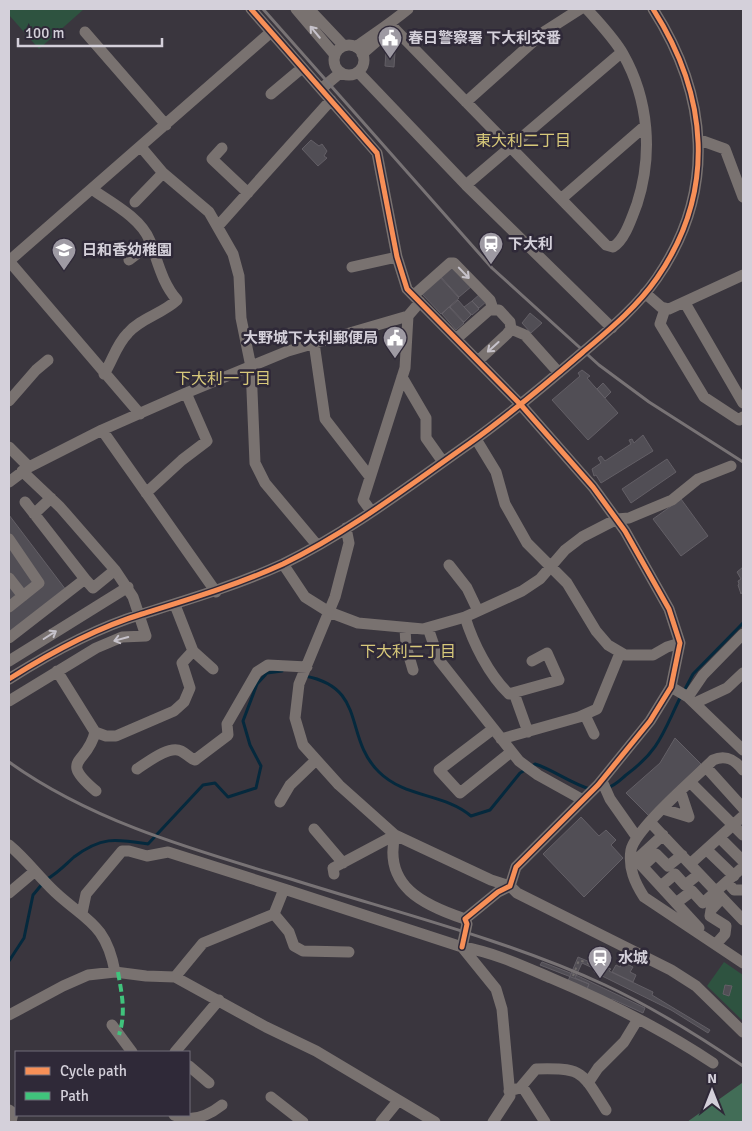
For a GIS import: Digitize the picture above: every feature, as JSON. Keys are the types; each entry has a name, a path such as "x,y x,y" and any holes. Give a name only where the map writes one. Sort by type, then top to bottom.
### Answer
{"street":[{"path":"251,9 377,153 397,256 407,289 479,360 593,487 617,519 668,609 680,643 671,687 650,721 600,783 516,867 510,886 498,892 465,919"},
{"path":"296,9 335,55 338,70"},
{"path":"309,9 354,49 363,64 358,72 349,75 338,70"},
{"path":"335,55 354,49 385,34 390,24 408,9"},
{"path":"466,102 544,32 580,9"},
{"path":"390,24 606,245 613,247 633,215 644,179 648,154 645,126 643,110 631,69 622,52 587,9"},
{"path":"9,679 89,635 141,614 216,592 283,564 317,545 346,528 476,439 521,405 612,328 645,293 664,266 681,236 696,186 700,140 693,94 667,31 653,9"},
{"path":"85,32 166,125"},
{"path":"140,414 9,261 93,190 271,32"},
{"path":"466,185 622,52"},
{"path":"270,94 302,68"},
{"path":"319,86 338,70"},
{"path":"358,72 466,185 612,328"},
{"path":"218,226 331,100"},
{"path":"561,199 645,126"},
{"path":"700,140 725,149 743,197"},
{"path":"141,147 163,172 209,212 237,264 241,318 251,367 255,462 265,483 317,545"},
{"path":"222,148 212,159 248,193"},
{"path":"135,202 163,172"},
{"path":"93,190 136,221 150,243 162,278 177,300 168,308 128,332 119,344 104,374"},
{"path":"129,260 150,243"},
{"path":"352,267 397,256"},
{"path":"371,511 363,500 402,377 407,355 408,316 417,299 450,263 454,263 490,300 493,309"},
{"path":"665,309 685,303 743,275"},
{"path":"645,293 665,309"},
{"path":"685,303 743,403"},
{"path":"457,338 486,312 493,309 498,310 510,322 511,329"},
{"path":"665,309 660,324 704,397 739,420 743,417"},
{"path":"9,482 25,469 102,430 186,393 288,351 408,316"},
{"path":"511,329 525,335 559,373"},
{"path":"479,360 511,329"},
{"path":"314,343 325,419 370,477"},
{"path":"9,401 36,370 48,360"},
{"path":"402,377 426,418 426,438 443,462"},
{"path":"146,493 182,460 207,441 186,393"},
{"path":"102,430 216,592"},
{"path":"476,439 496,472 505,504 526,543 551,566 581,603 596,631 608,645 625,655 653,655 667,647 680,643"},
{"path":"9,447 25,469 128,587 141,614 146,636 122,638 96,648 9,701"},
{"path":"283,564 305,597 329,612 358,622 405,628 428,628 465,617 522,591 540,578 565,550 582,537 617,519 629,518 672,500 698,478 731,466"},
{"path":"34,514 51,498"},
{"path":"25,502 93,588 115,570"},
{"path":"346,528 350,543 329,612 299,684 295,718 303,744 339,785 396,835 491,880 510,886 517,893 671,970 696,986 743,1032"},
{"path":"9,539 39,583 9,607"},
{"path":"449,565 467,588 478,611"},
{"path":"9,578 23,596"},
{"path":"9,638 85,579"},
{"path":"9,660 128,587"},
{"path":"175,605 193,651 213,669"},
{"path":"465,617 493,675 509,694 559,680 547,654 532,661"},
{"path":"405,628 406,646 413,670"},
{"path":"428,628 439,660 519,761 532,772 584,799"},
{"path":"692,700 703,675 743,634"},
{"path":"57,671 95,732 106,736 116,736 174,711 189,695 190,683 182,663 193,651"},
{"path":"501,739 585,715 597,709 620,653"},
{"path":"137,768 169,750 180,750 195,760 228,735 227,724 257,672 268,665 307,667"},
{"path":"692,700 726,688 743,673"},
{"path":"671,687 692,700 743,750"},
{"path":"514,693 528,732"},
{"path":"585,715 594,734"},
{"path":"493,729 439,770 460,793 511,752"},
{"path":"95,732 92,744 78,760 76,768 79,776 96,791"},
{"path":"636,836 690,782 720,757 736,762 743,770"},
{"path":"280,802 290,785 316,760"},
{"path":"706,767 743,808"},
{"path":"690,782 743,835"},
{"path":"600,783 636,836 637,860 635,883 644,897 739,960 743,948"},
{"path":"663,808 689,817 681,793"},
{"path":"690,864 743,816"},
{"path":"650,822 719,894 741,911"},
{"path":"314,829 344,863"},
{"path":"334,874 333,868 396,835"},
{"path":"396,835 391,852 392,861 395,872 407,888 430,906 465,919"},
{"path":"637,860 663,835"},
{"path":"720,838 743,861"},
{"path":"9,845 55,892 82,913 98,929 112,957 115,972"},
{"path":"707,850 731,879 734,890 743,890"},
{"path":"82,913 86,894 122,851 147,856 168,852 520,965 671,1035 713,1064"},
{"path":"637,860 656,854 668,866 682,855"},
{"path":"637,860 713,942"},
{"path":"713,942 725,934 726,926 710,916 711,910 719,894 743,867"},
{"path":"9,893 35,871"},
{"path":"661,886 675,874 685,885 699,874"},
{"path":"175,977 204,943 274,914 284,889"},
{"path":"676,903 692,891 703,903 719,894"},
{"path":"274,914 289,932 294,946 303,951 349,952"},
{"path":"462,947 467,924 465,919"},
{"path":"462,947 496,989 502,1009 510,1096 493,1122"},
{"path":"9,1015 71,982 88,976 115,972 175,977 266,1028 316,1051 435,1122"},
{"path":"176,1051 219,1000"},
{"path":"588,1082 598,1068 624,1042 638,1019"},
{"path":"112,1025 131,1051"},
{"path":"190,1067 209,1083"},
{"path":"509,1091 522,1086 536,1069 568,1069 585,1077 606,1110"},
{"path":"522,1086 546,1122"},
{"path":"271,1097 303,1122"},
{"path":"381,1122 398,1101"},
{"path":"176,1116 182,1119 208,1116 222,1105"},
{"path":"9,1110 13,1113 11,1122"}],"path":[{"path":"571,980 580,960 596,966"}],"green space":[{"path":"9,9 84,9 39,49 9,15"},
{"path":"724,962 743,975 743,1021 707,986"},
{"path":"742,1083 743,1122 687,1122"}],"building":[{"name":"春日警察署 下大利交番","path":"386,52 395,52 394,67 385,66"},
{"path":"311,140 319,146 322,144 327,151 324,156 327,158 318,166 302,149"},
{"path":"449,267 455,267 472,286 459,297 440,276"},
{"path":"439,276 459,298 441,314 422,294"},
{"path":"480,294 487,301 479,308 472,301"},
{"path":"458,300 471,315 464,322 450,307"},
{"path":"472,301 479,309 472,315 464,307"},
{"path":"449,307 464,323 456,330 442,314"},
{"path":"530,313 542,323 531,333 522,323"},
{"path":"582,370 590,376 587,378 618,413 588,440 552,400 580,376 578,373"},
{"path":"603,383 611,392 605,398 597,389"},
{"path":"643,435 653,451 601,483 596,475 594,476 592,469 601,463 598,458 601,456 605,461 631,444 629,440 632,439 634,443"},
{"path":"667,459 676,472 631,503 622,489"},
{"path":"681,499 708,536 681,556 653,519"},
{"path":"9,515 66,590 9,634"},
{"path":"743,567 743,591 741,594 738,581 741,579 737,572"},
{"path":"675,738 701,764 649,816 626,793 660,763"},
{"path":"581,817 599,836 606,830 616,840 611,845 623,858 584,897 543,854"},
{"path":"578,957 597,965 595,969 582,963 575,978 589,984 587,989 568,981"},
{"path":"542,962 578,976 645,1008 643,1013 612,999 611,1001 587,989 589,984 540,965"},
{"path":"623,962 633,967 630,972 636,975 633,982 612,972 616,965 620,967"},
{"path":"597,963 611,969 609,971 653,992 652,995 710,1030 708,1033 671,1010 594,972"},
{"path":"725,985 732,986 729,996 723,994"}],"waterway":[{"path":"684,691 693,674 743,623"},
{"path":"47,879 84,850 101,842 118,840 148,844 203,785 215,783 228,797 256,788 261,766 250,745 243,721 257,684 267,673 282,671"},
{"path":"305,676 325,682 338,691 347,702 361,744 368,758 379,772 401,787 449,803 471,816 490,810 520,773 527,769"},
{"path":"607,788 617,783 654,749 681,696"},
{"path":"532,766 535,764 590,789"},
{"path":"9,961 24,938 33,895 43,883"}],"railway":[{"path":"263,9 492,268 599,365 649,402 743,462"},
{"path":"9,762 76,802 111,819 148,833 222,858 452,928 568,969 605,985 659,1013 743,1066"}],"marked path":[{"path":"118,972 123,1011 119,1035"}],"cycle path":[{"path":"251,9 377,153 397,257 407,289 521,405 593,487 625,531 669,609 680,643 671,687 650,721 598,785 516,867 510,886 498,892 465,919 467,924 462,947"},
{"path":"9,679 57,651 108,626 248,579 283,564 332,538 402,491 499,421 568,365 632,308 657,278 676,245 689,211 697,177 698,143 694,109 685,75 671,42 653,9"}],"place":[{"name":"春日警察署 下大利交番","path":"390,59"},
{"name":"下大利","path":"491,265"},
{"name":"日和香幼稚園","path":"64,271"},
{"name":"大野城下大利郵便局","path":"395,359"},
{"name":"水城","path":"600,979"}],"district":[{"name":"東大利二丁目","path":"523,141"},
{"name":"下大利一丁目","path":"223,379"},
{"name":"下大利二丁目","path":"408,652"}]}
